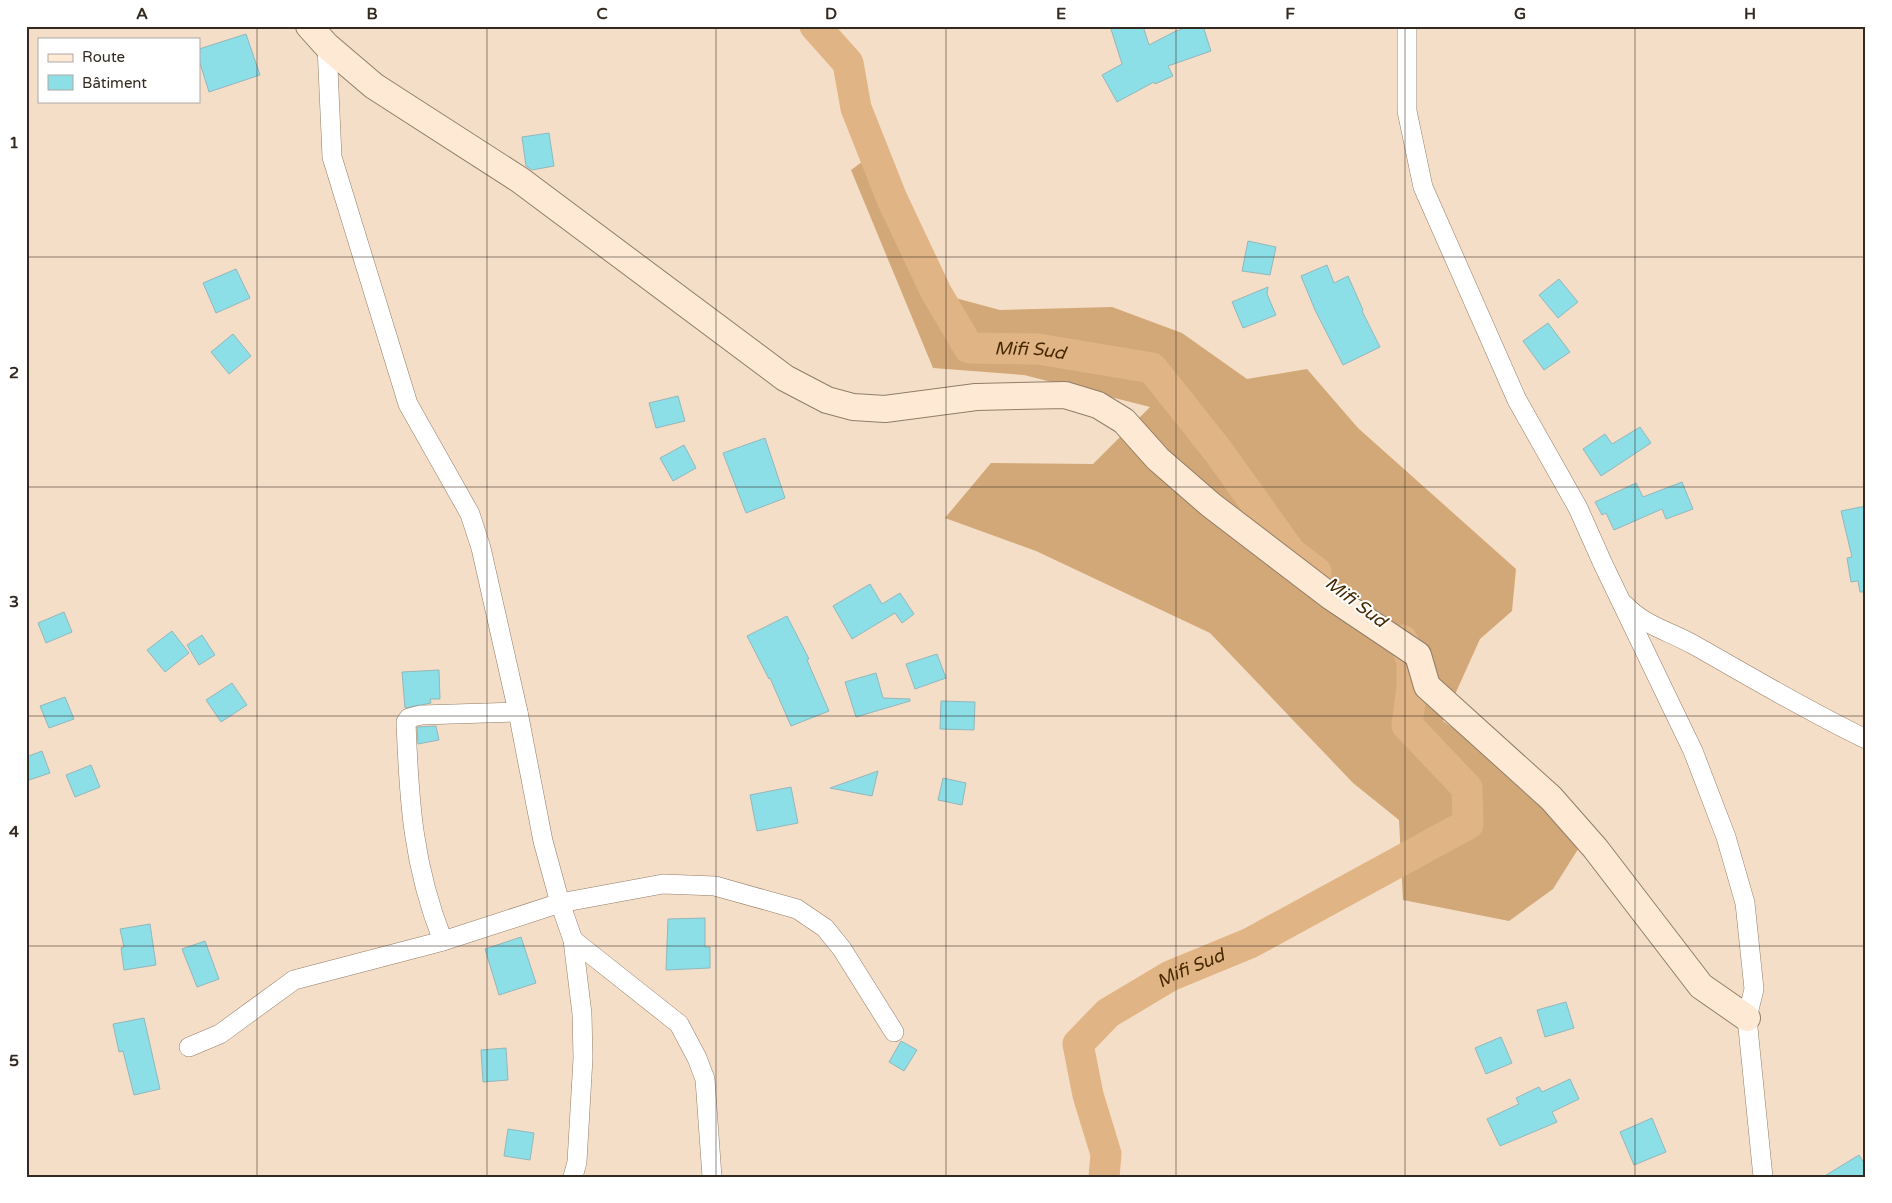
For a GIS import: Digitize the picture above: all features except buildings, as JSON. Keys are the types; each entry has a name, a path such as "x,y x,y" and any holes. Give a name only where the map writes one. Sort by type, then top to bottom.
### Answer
{"street":[{"path":"309,26 327,46 374,86 520,180 785,378 827,400 853,407 886,410 976,397 1065,396 1098,405 1124,421 1158,459 1211,505 1330,596 1418,655 1427,686 1552,798 1595,848 1701,986 1747,1018"},
{"path":"1407,26 1407,112 1423,187 1517,400 1578,508 1693,751 1726,837 1745,903 1754,988 1747,1018 1763,1177"},
{"path":"327,46 334,166 408,404 470,514 481,548 518,712 543,841 560,903 573,940 582,1014 583,1058 577,1162 573,1177"},
{"path":"1622,602 1635,616 1692,644 1761,684 1866,739"},
{"path":"443,941 422,883 412,829 406,722 409,718 421,716 518,712"},
{"path":"189,1046 220,1034 294,980 443,941 560,903 663,884 715,886 797,909 825,928 842,949 894,1032"},
{"path":"573,940 679,1024 697,1058 705,1079 712,1177"}],"shaded area":[{"path":"885,145 948,296 1000,310 1112,307 1182,333 1247,379 1307,369 1358,428 1516,569 1512,611 1480,639 1443,721 1518,772 1580,846 1553,889 1509,921 1403,900 1399,820 1353,783 1210,633 1036,551 945,518 991,463 1093,464 1150,407 1024,375 933,368 851,170"}],"waterway":[{"name":"Mifi Sud","path":"815,26 848,63 856,108 892,199 936,292 969,348 1038,349 1152,368 1218,451 1291,553 1316,572"},
{"name":"Mifi Sud","path":"1104,1177 1106,1154 1088,1095 1078,1044 1108,1013 1170,976 1250,943 1468,824 1467,788 1407,725 1412,687 1412,659 1402,640"}]}
